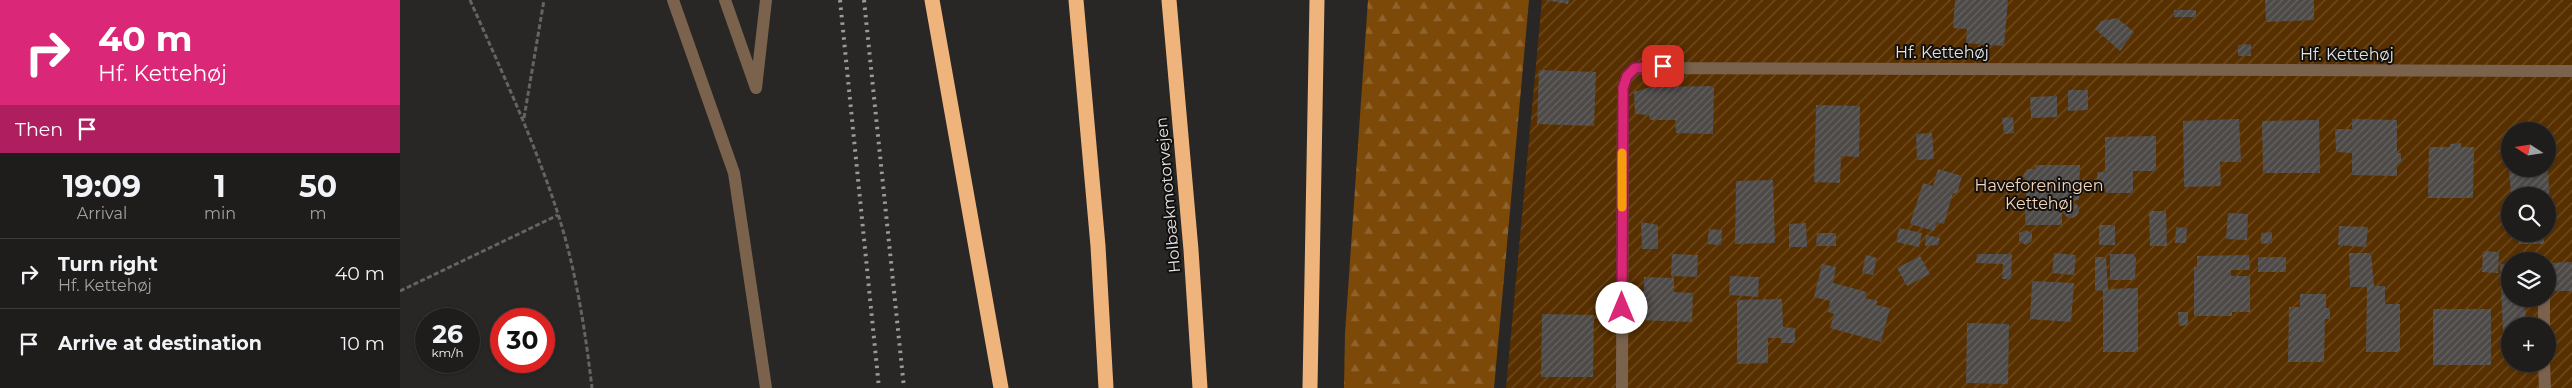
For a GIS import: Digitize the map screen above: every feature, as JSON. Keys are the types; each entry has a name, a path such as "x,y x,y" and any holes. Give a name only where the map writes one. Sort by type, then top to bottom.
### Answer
{"highway":[{"path":"932,0 1001,388"},
{"path":"1076,0 1098,246 1106,388"},
{"name":"Holbækmotorvejen","path":"1169,0 1191,250 1200,388"},
{"path":"1310,388 1318,0"}],"street":[{"path":"673,0 734,173 766,388"},
{"path":"724,0 756,88 766,0"},
{"name":"Hf. Kettehøj","path":"1622,388 1623,88 1627,76 1635,68 2572,71"},
{"path":"2544,372 2545,388"}],"path":[{"path":"470,0 524,120 558,215 583,316 592,388"},
{"path":"524,120 544,0"},
{"path":"400,291 558,215"}],"green space":[{"path":"1368,0 1529,0 1494,388 1344,388 1345,334"},
{"name":"Haveforeningen Kettehøj","path":"1542,0 2572,0 2572,388 1506,388"}],"building":[{"path":"1545,0 1569,0 1568,4"},
{"path":"1955,0 2008,0 2004,46 1966,43 1967,29 1953,28"},
{"path":"2265,0 2314,0 2314,20 2266,22"},
{"path":"2174,10 2196,10 2196,17 2174,17"},
{"path":"2117,18 2134,32 2120,51 2095,29 2101,21"},
{"path":"2251,44 2251,56 2238,56 2238,45"},
{"path":"1539,70 1596,72 1594,126 1537,124"},
{"path":"1714,86 1713,134 1676,133 1675,120 1650,120 1649,115 1635,114 1634,92 1651,87"},
{"path":"2068,90 2088,90 2088,110 2068,111"},
{"path":"2057,96 2057,117 2031,118 2030,97"},
{"path":"1816,105 1860,106 1859,157 1841,156 1840,183 1814,182"},
{"path":"2013,117 2014,133 2004,134 2002,118"},
{"path":"2239,119 2241,162 2220,162 2221,186 2184,187 2183,121"},
{"path":"2352,119 2397,120 2397,153 2401,153 2401,163 2397,163 2397,176 2352,175 2352,153 2336,152 2335,129 2352,129"},
{"path":"2319,120 2320,173 2263,173 2262,121"},
{"path":"1932,133 1934,159 1917,160 1916,134"},
{"path":"2156,136 2156,171 2133,171 2133,193 2106,193 2105,188 2098,188 2097,172 2105,172 2105,137"},
{"path":"2461,143 2461,147 2474,147 2473,198 2428,198 2429,147 2450,147 2450,144"},
{"path":"2035,165 2080,165 2079,200 2062,200 2062,225 2025,225 2026,189 2036,189 2036,182 2026,182 2023,175 2027,169 2035,169"},
{"path":"1938,169 1962,176 1957,194 1953,193 1944,224 1937,222 1934,231 1910,224 1923,183 1933,186"},
{"path":"2510,178 2548,178 2549,187 2510,187"},
{"path":"1773,180 1775,243 1735,244 1736,181"},
{"path":"2071,202 2077,204 2079,210 2077,216 2071,218 2065,216 2063,210 2065,204"},
{"path":"2149,211 2166,211 2167,246 2150,246"},
{"path":"2228,213 2248,214 2247,240 2226,239"},
{"path":"1641,222 1658,225 1658,249 1642,249"},
{"path":"1806,223 1807,247 1789,247 1789,224"},
{"path":"2099,225 2115,225 2115,245 2099,245"},
{"path":"2339,226 2368,227 2366,247 2338,245"},
{"path":"2176,227 2187,228 2186,243 2175,243"},
{"path":"1899,228 1922,233 1919,247 1896,242"},
{"path":"1709,229 1722,230 1721,245 1707,244"},
{"path":"2026,230 2032,233 2032,241 2026,245 2019,241 2019,233"},
{"path":"2272,232 2272,243 2261,244 2261,233"},
{"path":"1817,233 1836,233 1836,246 1816,246"},
{"path":"1926,235 1940,238 1938,245 1925,246"},
{"path":"2519,242 2544,242 2544,244 2519,244"},
{"path":"2483,251 2499,252 2498,273 2482,272"},
{"path":"2054,253 2076,255 2074,275 2052,273"},
{"path":"2349,253 2371,253 2374,286 2385,286 2385,304 2400,304 2400,352 2366,352 2367,287 2350,287"},
{"path":"1672,254 1698,255 1697,277 1671,276"},
{"path":"1977,254 2012,254 2011,279 2002,279 2003,264 1976,263"},
{"path":"2110,254 2133,254 2136,258 2135,280 2110,280"},
{"path":"1866,255 1877,258 1873,275 1862,273"},
{"path":"2249,255 2250,270 2231,270 2231,276 2250,276 2250,312 2232,312 2232,316 2194,316 2194,267 2197,267 2197,256"},
{"path":"1920,256 1930,274 1907,286 1897,268"},
{"path":"2095,257 2106,257 2108,289 2138,288 2138,352 2103,352 2103,291 2095,290"},
{"path":"2258,257 2286,257 2286,272 2258,272"},
{"path":"2572,262 2572,291 2556,291 2556,263"},
{"path":"1822,264 1836,267 1833,283 1867,292 1865,298 1878,301 1876,305 1890,308 1881,342 1830,328 1834,314 1828,312 1830,301 1814,297"},
{"path":"1730,276 1759,277 1758,297 1729,295"},
{"path":"1644,277 1674,278 1674,292 1693,293 1692,322 1636,320 1637,291 1644,291"},
{"path":"2032,281 2074,283 2071,322 2030,319"},
{"path":"2300,294 2326,294 2326,308 2330,308 2330,319 2325,319 2324,362 2288,362 2289,307 2300,307"},
{"path":"1782,299 1783,327 1795,328 1795,343 1781,343 1781,338 1768,338 1768,363 1737,364 1737,300"},
{"path":"2502,307 2525,307 2526,317 2502,317"},
{"path":"2433,309 2491,309 2491,365 2433,365"},
{"path":"2178,312 2188,312 2188,325 2179,326"},
{"path":"1542,314 1594,315 1593,377 1541,377"},
{"path":"1967,323 2009,324 2008,384 1966,383"}],"railway":[{"path":"840,0 879,388"},
{"path":"864,0 904,388"}],"slow traffic":[{"path":"1622,153 1622,207"}],"route":[{"path":"1622,308 1623,88 1627,76 1635,68 1663,66"}]}
